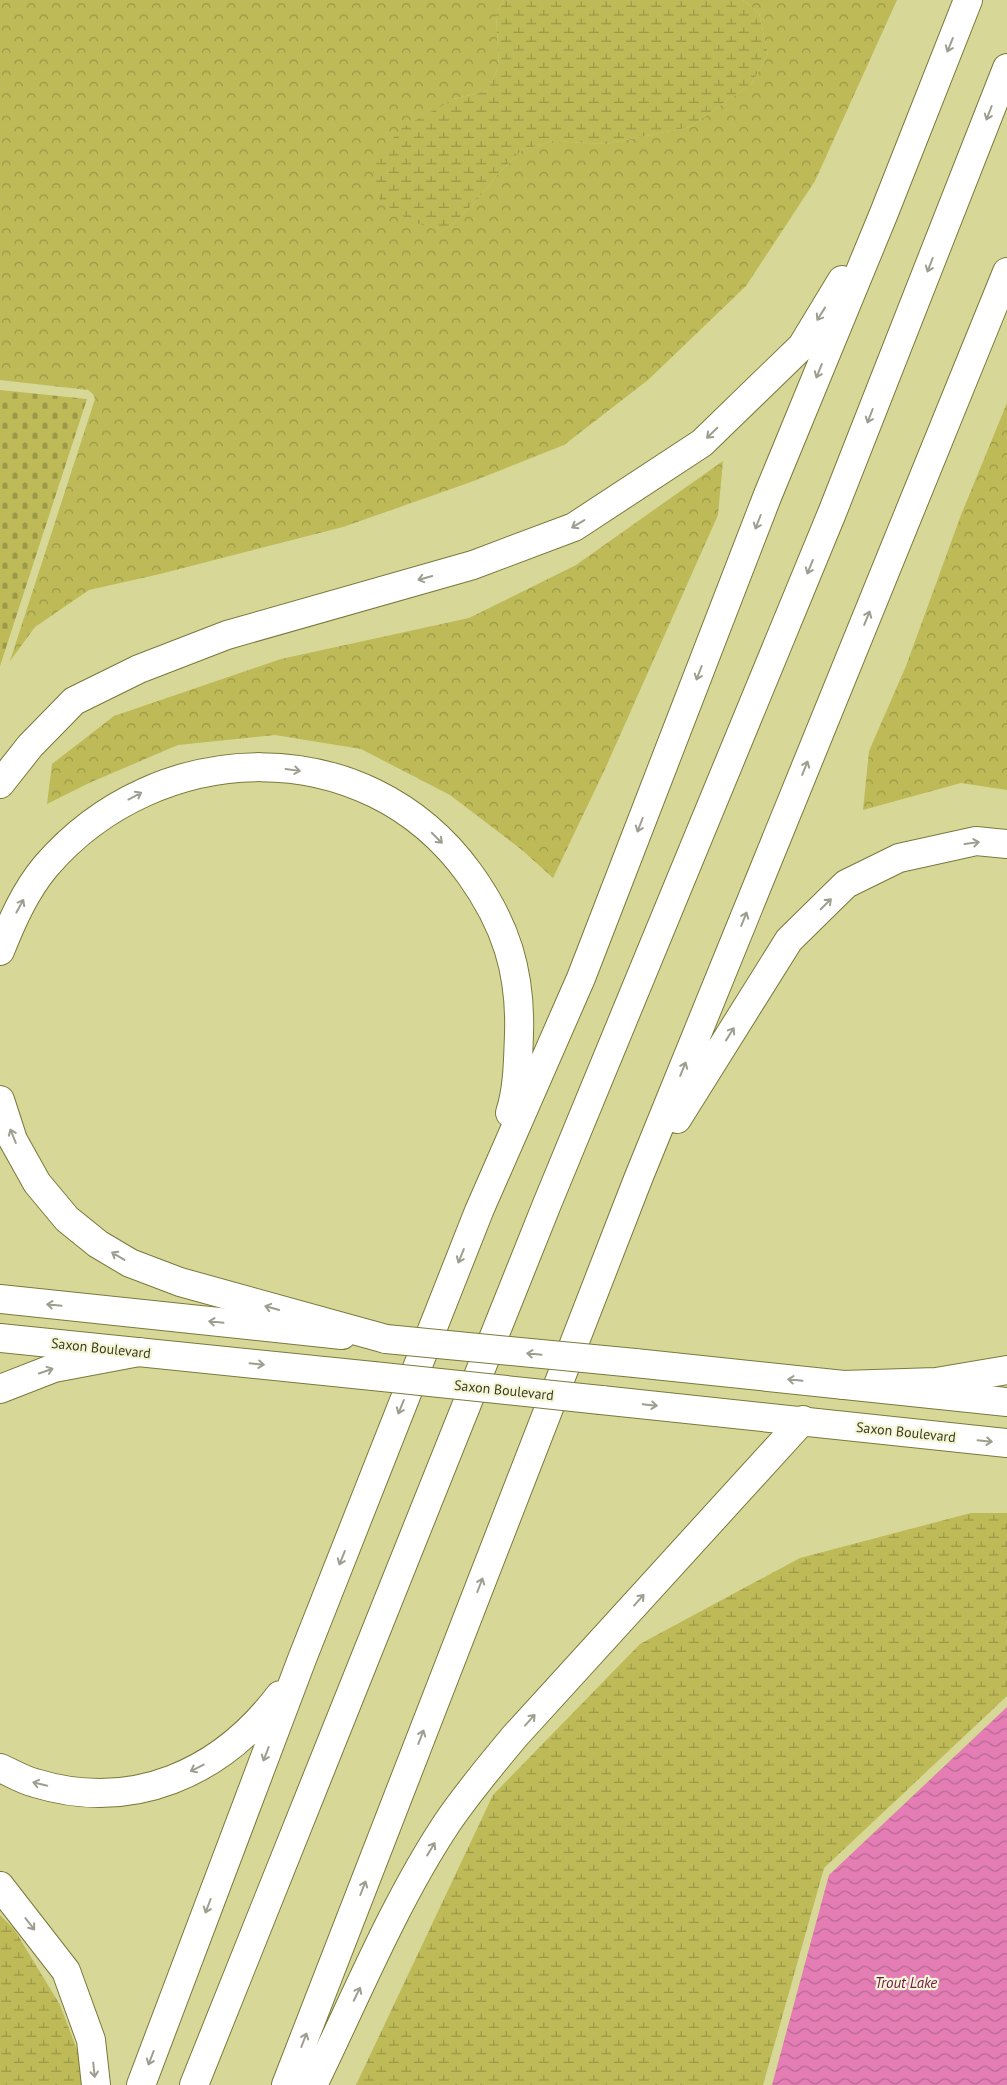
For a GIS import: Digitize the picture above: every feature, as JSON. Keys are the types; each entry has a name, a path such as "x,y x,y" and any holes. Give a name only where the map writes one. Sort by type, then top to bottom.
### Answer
{"main road":[{"path":"141,2085 302,1659 479,1211 581,978 764,506 884,213 968,0"},
{"path":"194,2085 547,1204 832,513 1007,68"},
{"path":"0,784 30,746 74,701 139,669 227,635 473,565 574,527 702,442 802,346 884,213"},
{"path":"286,2085 638,1179 1007,272"},
{"path":"0,951 25,896 44,868 65,846 96,820 151,788 184,776 221,769 258,767 295,770 337,779 369,791 400,809 431,831 458,858 483,895 495,917 513,959 519,994 519,1026 518,1066 513,1104 479,1211"},
{"path":"638,1179 789,940 846,884 899,858 976,841 1007,844"},
{"path":"0,1100 13,1140 38,1182 67,1219 98,1244 130,1263 180,1282 386,1339"},
{"path":"0,1300 1007,1402"},
{"name":"Saxon Boulevard","path":"0,1338 803,1420 1007,1443"},
{"path":"0,1389 54,1368 139,1352"},
{"path":"843,1385 936,1382 1007,1370"},
{"path":"313,2085 409,1887 446,1825 474,1784 515,1736 803,1420"},
{"path":"0,1768 35,1783 78,1792 107,1793 140,1790 169,1781 218,1756 242,1736 268,1710 283,1691 302,1659"},
{"path":"0,1886 66,1971 91,2040 96,2085"}],"green space":[{"path":"0,0 504,0 496,14 499,66 487,91 454,99 441,232 456,221 478,199 497,175 522,150 553,141 606,144 690,127 752,83 768,54 759,13 743,0 897,0 815,181 746,286 648,380 564,445 471,482 343,527 160,574 89,590 35,627 10,661 95,399 88,390 0,380"},
{"path":"504,0 743,0 759,13 768,54 752,83 690,127 606,144 553,141 522,150 497,175 478,199 456,221 441,232 409,220 380,201 372,167 400,129 454,99 487,91 499,66 496,14"},
{"path":"0,390 87,399 0,666"},
{"path":"1007,403 1007,790 961,783 863,810 869,751 906,666 961,515"},
{"path":"723,461 718,515 605,769 553,878 522,850 450,795 361,749 275,735 178,745 89,783 47,804 52,764 114,716 281,659 469,618 576,565"},
{"path":"971,1513 1007,1513 1007,1696 824,1868 763,2085 356,2085 493,1795 640,1644 800,1558"},
{"path":"0,1915 14,1929 60,2005 84,2068 81,2085 0,2085"}],"water":[{"name":"Trout Lake","path":"1007,1707 1007,2085 772,2085 829,1875"}]}
